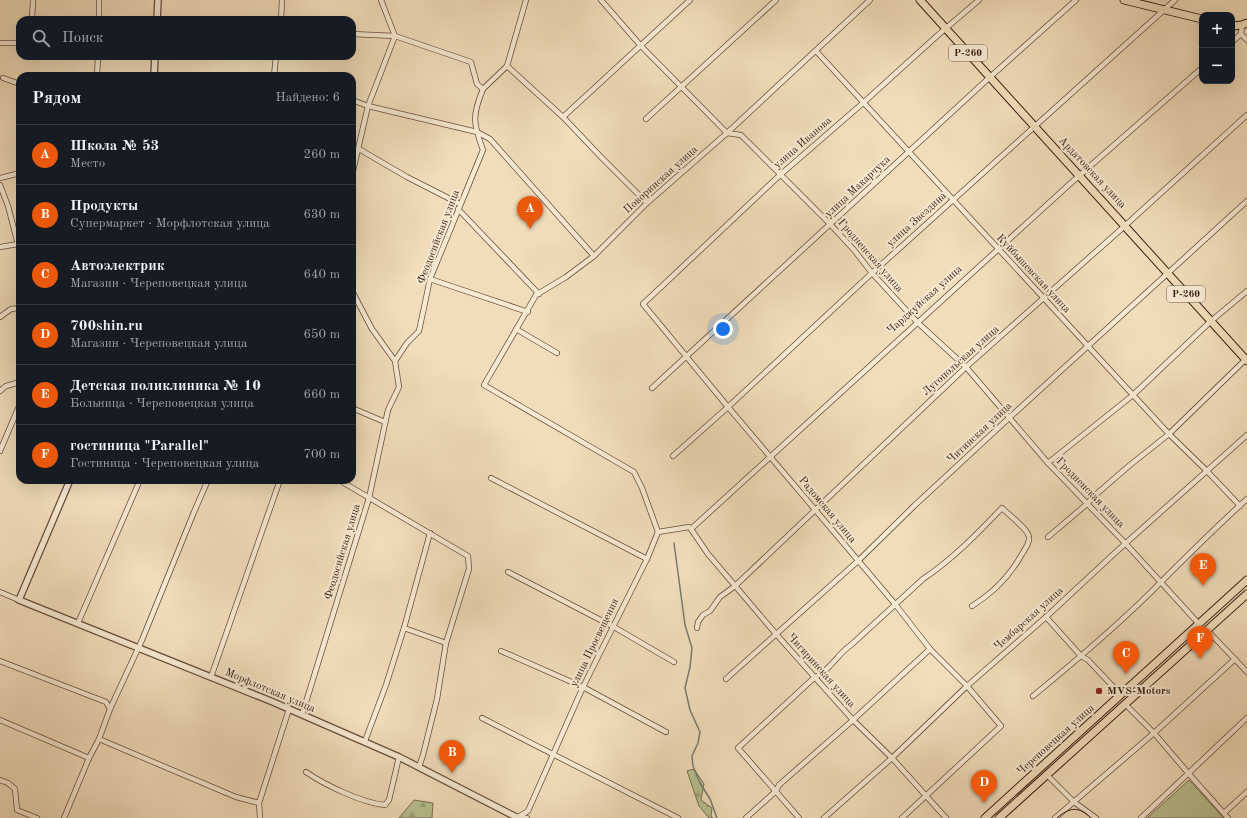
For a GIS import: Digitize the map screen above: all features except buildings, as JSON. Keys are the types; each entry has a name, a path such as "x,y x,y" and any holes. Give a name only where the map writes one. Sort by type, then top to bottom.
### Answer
{"highway":[{"name":"Ардатовская улица","path":"920,0 1246,361"},
{"path":"1124,0 1199,18"},
{"name":"Череповецкая улица","path":"985,818 1247,580"},
{"name":"Череповецкая улица","path":"1000,818 1247,594"}],"street":[{"path":"32,16 33,0"},
{"path":"99,0 99,16"},
{"path":"157,16 158,0"},
{"path":"281,16 282,0"},
{"path":"356,161 368,106 395,36 381,0"},
{"path":"356,34 395,36 471,62 477,84 483,89 507,66 526,0"},
{"name":"Гродненская улица","path":"601,0 641,46 727,133 741,135 830,224 917,322 966,367 1048,463 1126,544 1199,624"},
{"path":"563,117 690,0"},
{"path":"646,119 776,0"},
{"name":"Поворинская улица","path":"658,532 642,488 634,472 484,385 524,315 528,312 536,295 566,278 594,256 647,203 727,133 870,0"},
{"name":"улица Иванова","path":"643,304 780,175 979,0"},
{"name":"улица Макарчука","path":"652,388 990,77 1076,0"},
{"name":"улица Звездина","path":"673,456 872,273 1175,0"},
{"path":"1235,39 1241,34 1244,24"},
{"path":"1241,34 1247,40"},
{"path":"0,43 16,43"},
{"name":"Куйбышевская улица","path":"816,51 1042,298 1169,434 1240,506"},
{"path":"97,72 98,60"},
{"path":"154,72 155,60"},
{"path":"274,72 276,60"},
{"path":"507,66 563,117 647,203"},
{"name":"Чарджуйская улица","path":"691,528 997,249 1199,71"},
{"path":"2,78 16,83"},
{"name":"Феодосийская улица","path":"302,715 368,498 388,410 399,387 395,360 407,343 419,331 430,279 483,150 477,132 475,112 483,89"},
{"path":"356,102 368,106 477,132 490,139 594,256"},
{"name":"Лугопольская улица","path":"697,628 698,622 703,615 710,611 720,597 736,586 966,367 1247,115"},
{"path":"359,149 407,178 459,206 539,294"},
{"path":"0,178 16,174"},
{"path":"0,187 8,206 16,236"},
{"name":"Читинская улица","path":"726,679 858,561 914,506 1009,418 1247,201"},
{"path":"0,247 16,244"},
{"path":"430,279 528,312"},
{"path":"1048,463 1133,395 1211,321 1247,291"},
{"path":"356,299 372,329 395,360"},
{"name":"Радомская улица","path":"643,304 728,407 816,509 895,604 930,649 967,686 1001,726 926,796"},
{"path":"0,317 11,309 16,308"},
{"path":"516,329 557,353"},
{"path":"1048,537 1120,474 1169,434 1246,361"},
{"path":"0,391 6,386 16,383"},
{"path":"356,410 385,422"},
{"path":"0,451 16,413"},
{"name":"Чембарская улица","path":"824,818 892,758 967,686 1046,617 1247,434"},
{"path":"491,478 647,559"},
{"path":"19,600 68,484"},
{"path":"78,623 138,484"},
{"path":"64,818 89,758 99,739 110,709 138,649 206,484"},
{"path":"211,677 279,484"},
{"path":"345,484 468,556 469,569 446,643 437,699 419,767"},
{"path":"1033,696 1081,656 1161,583 1247,499"},
{"path":"799,818 738,748 815,677 821,674 842,654 845,649 895,604 974,537 1002,508 1026,531 1029,537 1028,544 1013,570 985,598 972,606"},
{"path":"658,532 689,527 691,528"},
{"name":"Чигиринская улица","path":"691,528 708,554 776,634 853,720 892,758 946,818"},
{"name":"улица Просвещения","path":"518,818 528,812 583,687 647,559 658,532"},
{"path":"365,741 386,685 404,628 430,533"},
{"path":"508,572 614,627 674,662"},
{"name":"Морфлотская улица","path":"0,592 365,741 518,818 527,818"},
{"path":"1046,617 1081,656 1088,660 1121,695"},
{"path":"404,628 446,643"},
{"path":"1207,630 1247,672"},
{"path":"746,818 776,791 779,785 853,720 930,649"},
{"path":"501,650 583,687 666,732"},
{"path":"1055,818 1154,733 1234,659"},
{"path":"0,661 106,702 110,709"},
{"path":"1125,704 1154,733 1228,818"},
{"path":"260,818 259,802 289,709"},
{"path":"482,718 678,818"},
{"path":"1141,818 1247,718"},
{"path":"0,720 89,758"},
{"path":"99,739 236,798 259,802"},
{"path":"306,772 316,779 361,800 385,805 389,800 399,757"},
{"path":"1047,775 1074,802 1096,818"},
{"path":"0,780 8,783 15,789 17,810 37,818"},
{"path":"1224,813 1247,792"},
{"path":"902,818 926,796"}],"green space":[{"path":"694,769 704,784 701,800 712,808 711,816 713,818 709,818 699,806 687,771"},
{"path":"1189,780 1224,818 1147,818"},
{"path":"414,800 433,803 432,818 399,818"}],"waterway":[{"path":"674,543 685,625 692,648 690,667 685,688 690,710 700,732 698,743 692,756 693,766 700,783 710,799 717,818"}],"tram line":[{"path":"1057,818 1061,814 1074,809 1083,811 1091,818"}],"place":[{"name":"Школа № 53","path":"530,229"},
{"name":"Детская поликлиника № 10","path":"1203,586"},
{"name":"гостиница \"Parallel\"","path":"1200,659"},
{"name":"Автоэлектрик","path":"1126,674"},
{"name":"MVS-Motors","path":"1099,691"},
{"name":"Продукты","path":"452,773"},
{"name":"700shin.ru","path":"984,803"}]}
